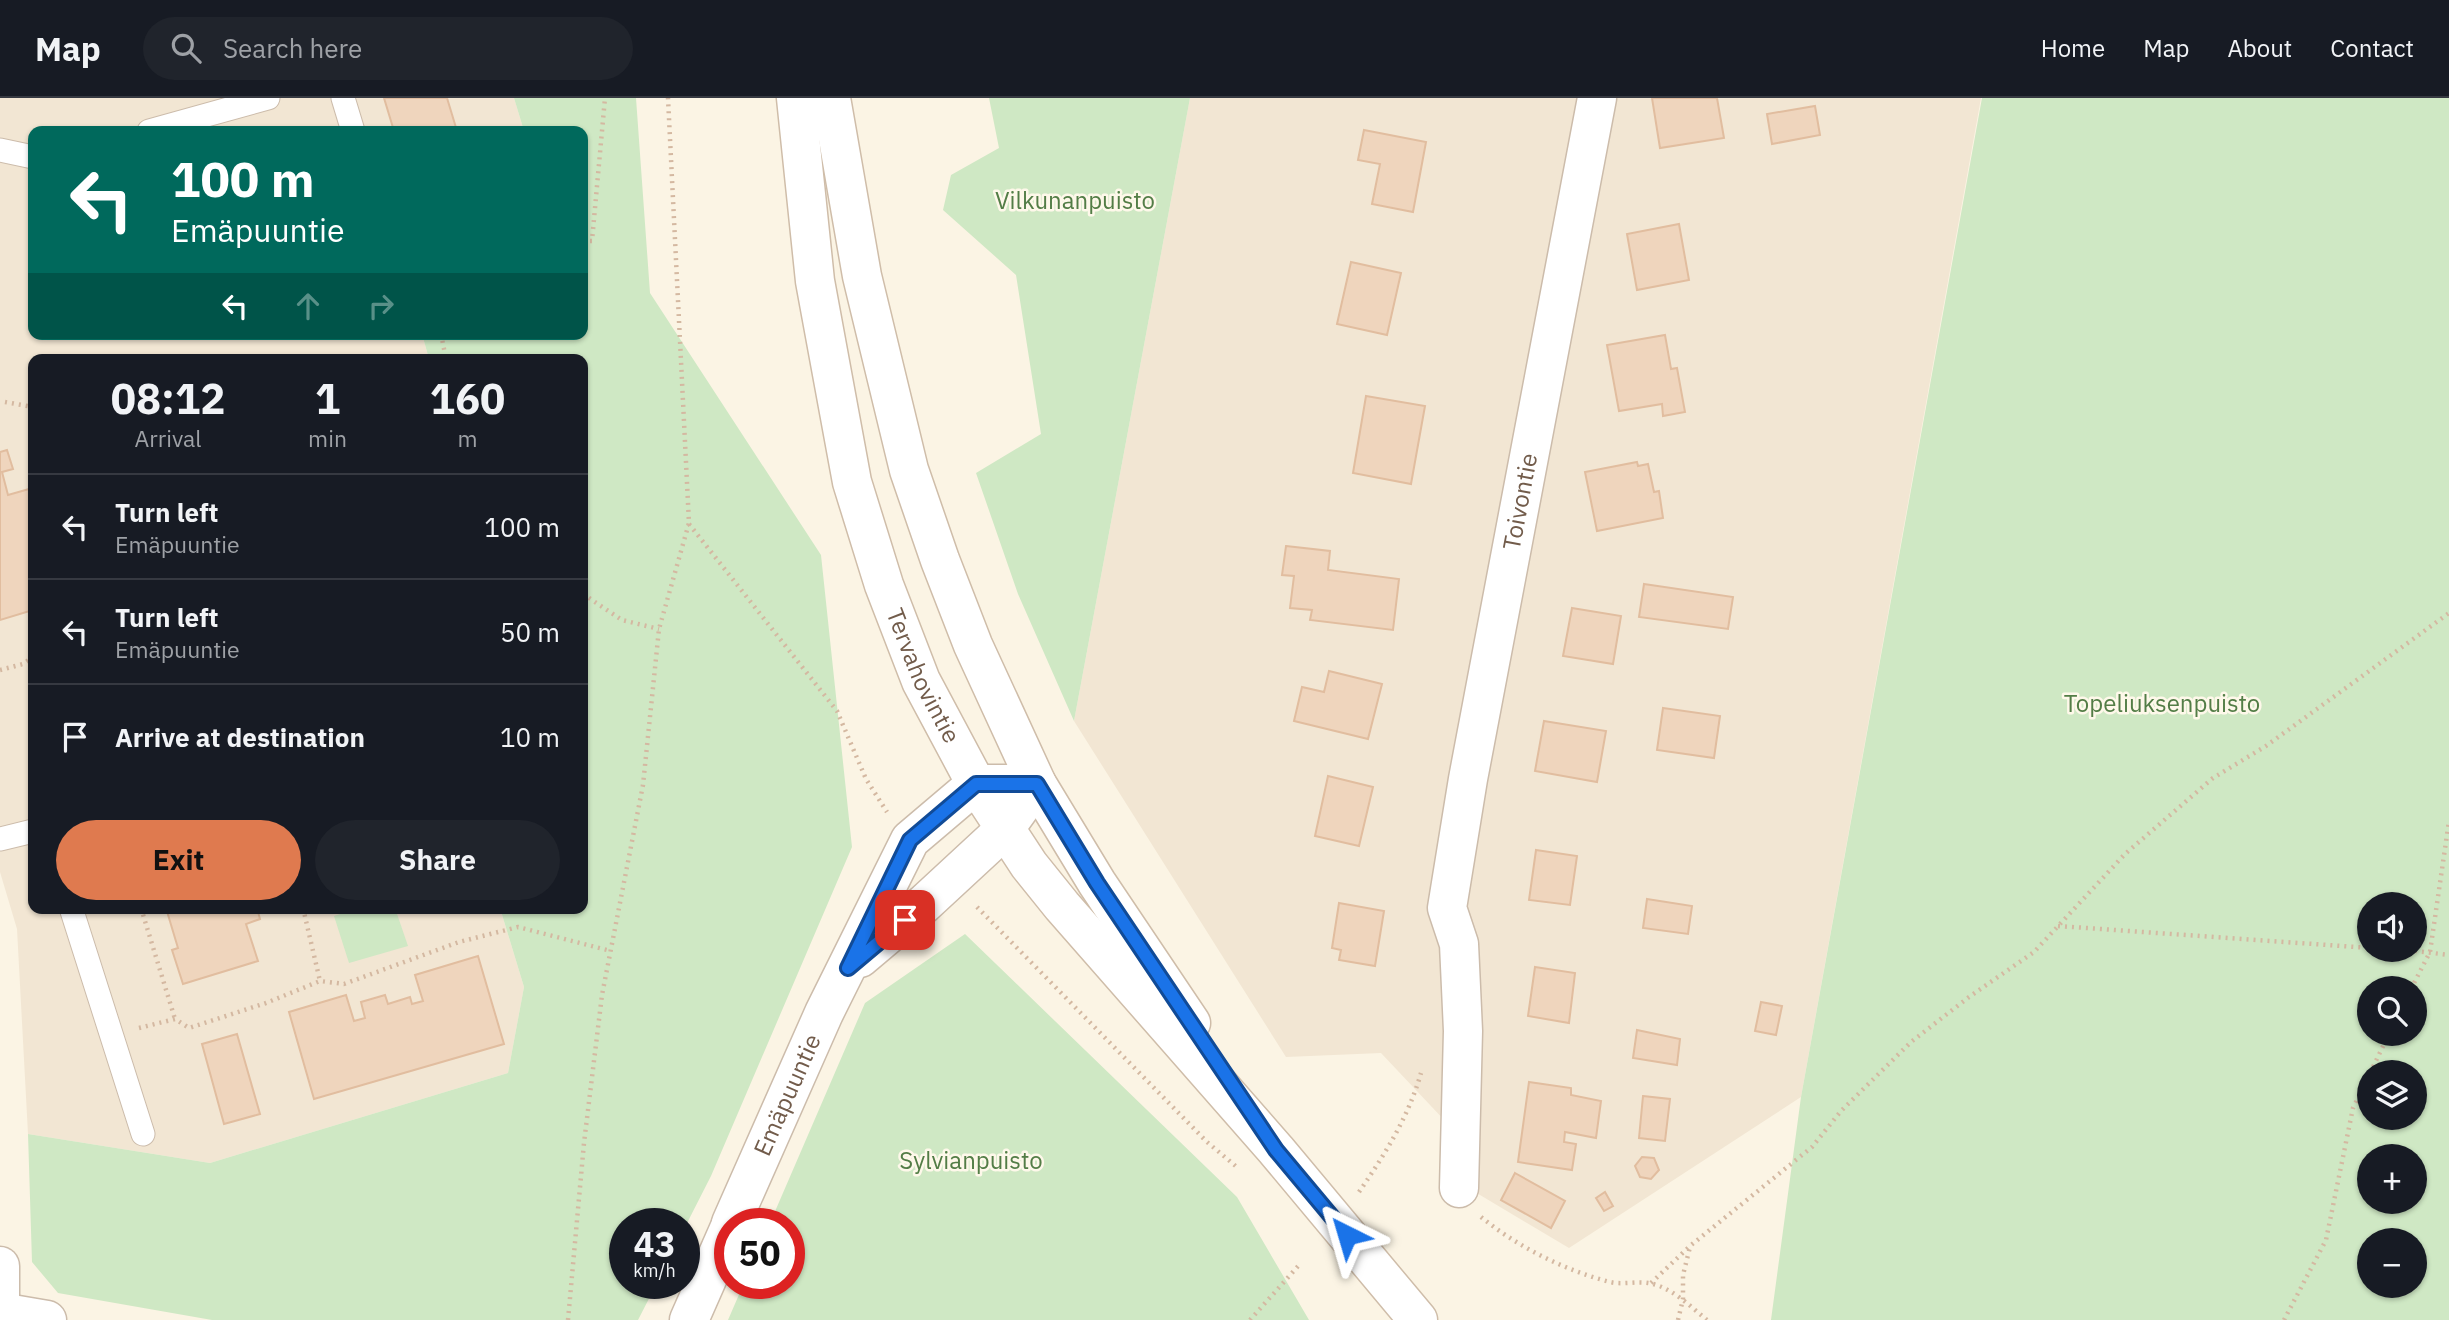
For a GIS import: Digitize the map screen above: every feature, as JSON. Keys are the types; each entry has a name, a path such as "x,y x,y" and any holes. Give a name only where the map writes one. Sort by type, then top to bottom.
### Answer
{"main road":[{"name":"Tervahovintie","path":"796,98 815,281 852,482 884,585 921,681 976,784 1029,865 1276,1150 1418,1320"},
{"name":"Tervahovintie","path":"831,98 862,276 909,470 973,645 1037,784 1097,883 1276,1150"},
{"name":"Toivontie","path":"1459,1188 1463,1031 1459,944 1447,908 1468,779 1597,98"},
{"path":"976,784 1037,784"},
{"name":"Emäpuuntie","path":"738,1208 808,1049 910,840 976,784"},
{"name":"Emäpuuntie","path":"848,968 924,904 1004,830 1037,784"},
{"name":"Emäpuuntie","path":"689,1320 714,1263"},
{"path":"0,1266 0,1314 47,1320"}],"lane":[{"path":"167,126 268,98"},
{"path":"343,98 351,126"},
{"path":"0,150 28,156"},
{"path":"0,839 28,832"},
{"path":"73,914 143,1134"}],"path":[{"path":"588,241 592,241 605,98"},
{"path":"568,1320 584,1143 602,995 643,785 659,629 688,523 668,98"},
{"path":"5,402 28,406"},
{"path":"688,523 837,711 866,779 888,814"},
{"path":"588,597 622,620 659,629"},
{"path":"1651,1283 1690,1246 1812,1147 1841,1111 1911,1042 2034,952 2125,854 2213,778 2266,746 2449,613"},
{"path":"0,670 28,660"},
{"path":"2418,976 2430,952 2449,821"},
{"path":"975,905 1207,1142 1244,1173"},
{"path":"143,914 174,1019 189,1028 266,1003 320,981 344,984 459,942 518,927 611,951"},
{"path":"304,914 320,981"},
{"path":"2058,926 2357,947"},
{"path":"2427,952 2449,955"},
{"path":"111,1034 174,1019"},
{"path":"1356,1195 1384,1157 1403,1122 1421,1076 1423,1062"},
{"path":"2284,1320 2326,1240 2353,1108 2357,1100"},
{"path":"1459,1188 1477,1213 1502,1234 1565,1268 1614,1283 1651,1283 1683,1299 1707,1320"},
{"path":"1678,1320 1683,1299 1683,1275 1690,1246"},
{"path":"1250,1320 1300,1264"}],"shaded area":[{"path":"0,98 514,98 522,126 28,126 28,340 424,340 428,354 28,354 28,914 502,914 524,987 508,1073 210,1163 28,1134 17,929 0,872"},
{"path":"1190,98 1981,98 1801,1097 1569,1248 1475,1192 1480,1158 1381,1053 1286,1057 1074,721"}],"green space":[{"path":"514,98 636,98 650,293 821,555 852,847 711,1176 695,1208 609,1208 609,1299 649,1299 638,1320 212,1320 58,1293 32,1262 28,1134 210,1163 508,1073 524,987 502,914 588,914 588,354 428,354 424,340 588,340 588,126 522,126"},
{"name":"Vilkunanpuisto","path":"989,98 1190,98 1074,721 1018,594 976,473 1041,434 1016,275 943,210 951,175 999,148"},
{"name":"Topeliuksenpuisto","path":"1982,98 2449,98 2449,1320 1771,1320 1801,1097"},
{"path":"397,914 408,946 349,963 334,916"},
{"name":"Sylvianpuisto","path":"965,934 1237,1197 1309,1320 728,1320 737,1299 805,1299 805,1208 776,1208 865,1003"}],"building":[{"path":"384,98 447,98 455,126 392,126"},
{"path":"1652,98 1717,98 1724,138 1660,148"},
{"path":"1815,106 1820,135 1772,144 1767,114"},
{"path":"1364,130 1426,142 1413,212 1372,204 1380,164 1358,160"},
{"path":"1679,224 1689,280 1637,290 1627,234"},
{"path":"1351,262 1401,273 1387,335 1337,324"},
{"path":"1665,335 1671,369 1677,368 1685,412 1663,416 1662,404 1619,411 1607,345"},
{"path":"1366,396 1425,406 1411,484 1353,473"},
{"path":"7,450 13,469 2,472 8,495 28,489 28,612 0,620 0,452"},
{"path":"1637,462 1638,466 1648,464 1654,492 1659,491 1663,518 1597,531 1585,472"},
{"path":"1286,546 1330,551 1328,570 1399,579 1393,630 1310,620 1312,610 1290,608 1294,576 1282,575"},
{"path":"1644,584 1733,597 1728,629 1639,617"},
{"path":"1572,608 1621,616 1613,664 1563,656"},
{"path":"1329,671 1382,684 1368,739 1294,721 1302,687 1324,692"},
{"path":"1663,708 1720,716 1714,758 1657,750"},
{"path":"1544,721 1606,731 1597,782 1535,771"},
{"path":"1328,776 1373,787 1359,846 1315,836"},
{"path":"1536,850 1577,856 1570,905 1529,900"},
{"path":"1647,899 1692,906 1688,934 1643,928"},
{"path":"1339,903 1384,911 1375,966 1339,960 1341,950 1332,948"},
{"path":"168,914 259,914 260,919 246,924 258,961 183,984 172,950 178,948"},
{"path":"478,956 504,1044 314,1099 289,1012 346,995 354,1021 365,1018 361,1002 385,995 388,1004 410,997 412,1004 423,1001 415,975"},
{"path":"1535,967 1575,973 1569,1023 1528,1016"},
{"path":"1761,1002 1782,1006 1776,1035 1755,1031"},
{"path":"1637,1030 1680,1039 1677,1065 1633,1058"},
{"path":"237,1034 260,1114 224,1124 202,1044"},
{"path":"1529,1082 1571,1088 1571,1095 1601,1101 1596,1138 1565,1132 1564,1142 1576,1144 1572,1170 1518,1162"},
{"path":"1643,1096 1670,1099 1665,1141 1639,1138"},
{"path":"1642,1157 1654,1158 1659,1170 1651,1179 1640,1177 1635,1166"},
{"path":"1515,1173 1565,1201 1551,1228 1501,1200"},
{"path":"1605,1192 1613,1206 1604,1211 1596,1198"}],"route":[{"path":"905,920 848,968 910,840 976,784 1037,784 1097,883 1276,1150 1347,1235"}]}
